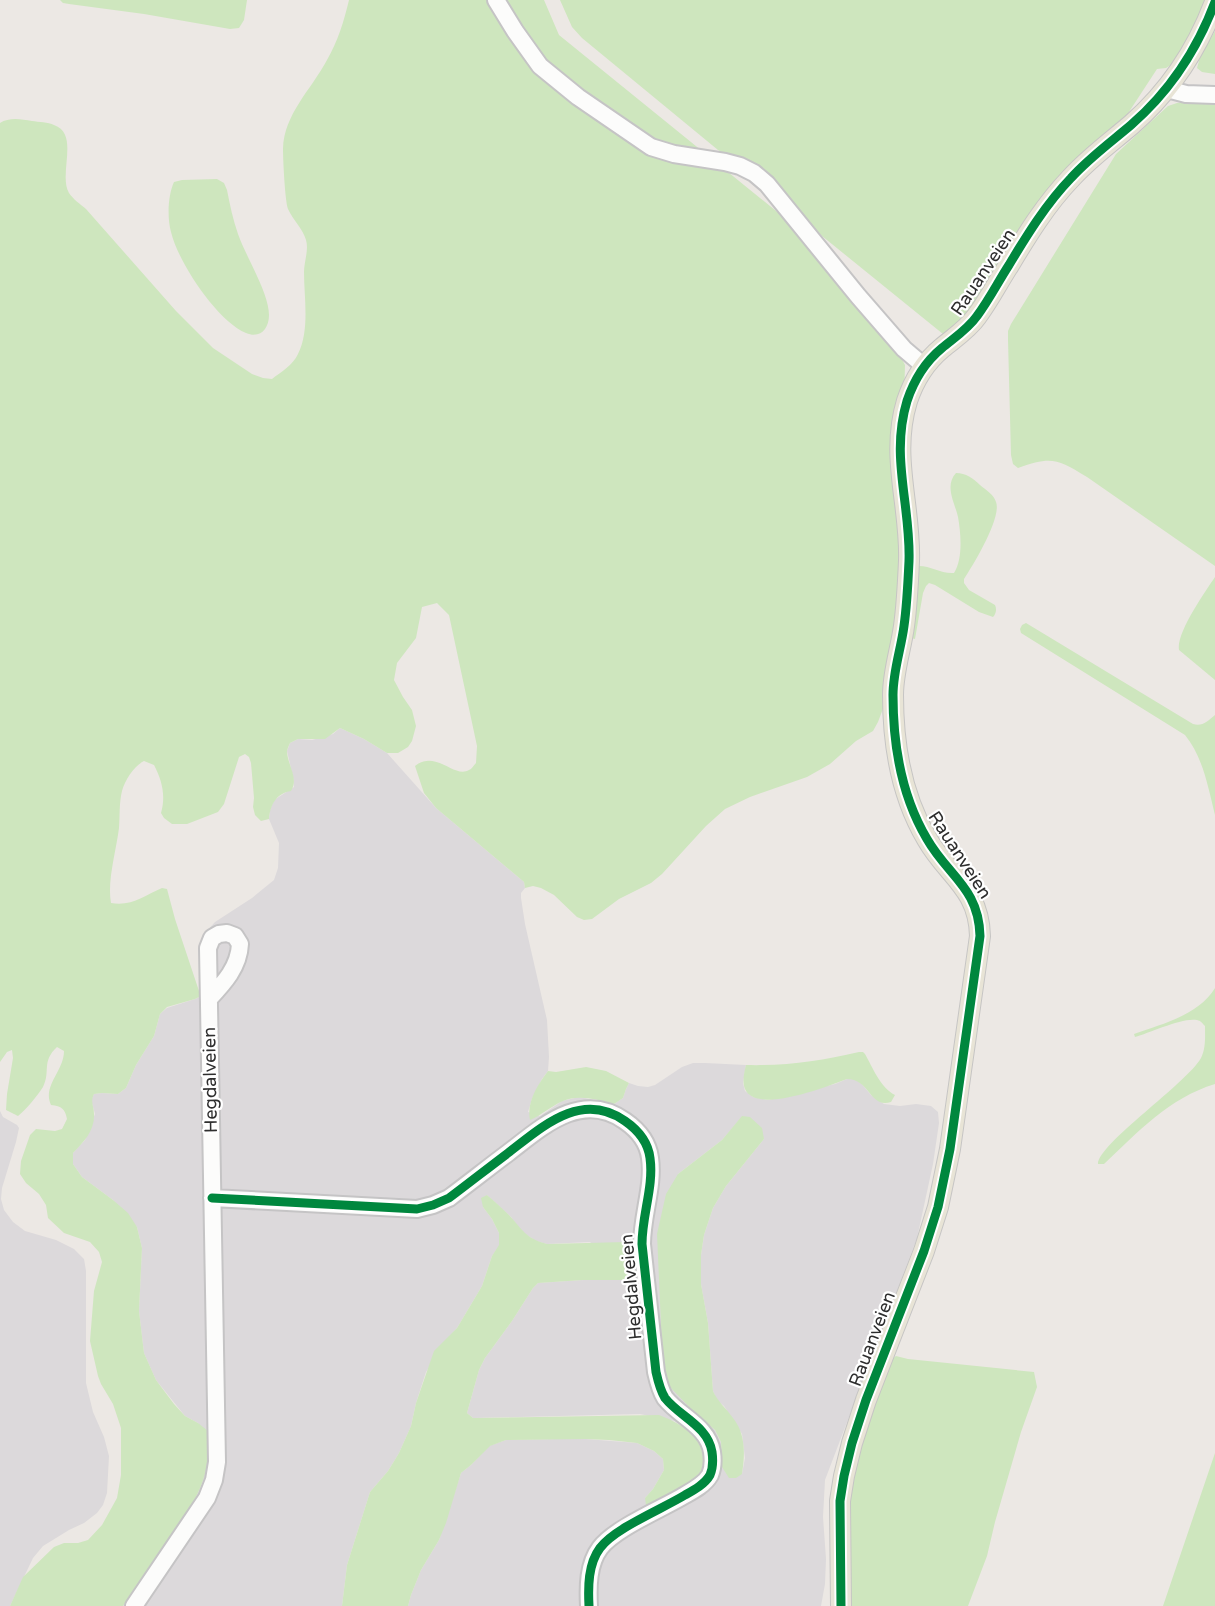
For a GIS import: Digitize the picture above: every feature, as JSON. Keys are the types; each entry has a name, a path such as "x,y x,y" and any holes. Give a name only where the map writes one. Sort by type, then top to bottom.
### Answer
{"main road":[{"name":"Rauanveien","path":"841,1606 840,1501 845,1470 866,1400 924,1251 938,1207 950,1149 980,942 979,918 971,897 928,843 912,809 902,774 894,722 893,684 904,626 909,560 908,528 900,466 901,436 907,403 924,366 978,316 1026,236 1050,202 1070,178 1133,123 1167,89 1195,47 1215,2"}],"street":[{"path":"496,0 540,66 614,122 651,147 674,154 740,166 754,173 767,184 858,296 904,349 924,366"},
{"path":"1167,89 1186,94 1215,95"},
{"name":"Hegdalveien","path":"134,1606 207,1498 214,1480 218,1450 209,999"},
{"name":"Hegdalveien","path":"212,1198 417,1209 449,1198 548,1122 568,1113 588,1109 604,1111 616,1116 637,1131 646,1143 650,1157 651,1177 642,1227 642,1244 656,1372 664,1397 708,1438 711,1444 712,1464 710,1474 695,1489 629,1525 599,1548 590,1574 589,1606"}],"shaded area":[{"path":"340,728 387,753 436,808 524,882 525,888 521,893 521,898 547,1020 549,1057 548,1071 532,1099 528,1112 540,1116 562,1101 579,1097 614,1104 623,1098 629,1083 648,1087 655,1085 682,1067 693,1063 705,1063 746,1065 743,1083 745,1091 753,1097 768,1100 847,1079 855,1079 884,1104 931,1106 938,1112 939,1123 933,1164 917,1238 825,1480 823,1517 826,1559 821,1606 408,1606 421,1570 439,1540 461,1473 489,1446 506,1440 586,1439 637,1443 654,1451 663,1459 664,1470 645,1498 684,1486 695,1479 701,1470 699,1442 689,1431 674,1421 640,1414 473,1418 467,1413 479,1370 485,1358 538,1283 631,1280 590,1242 547,1244 536,1241 522,1232 511,1217 487,1195 483,1207 499,1233 500,1245 492,1256 482,1286 457,1328 447,1339 426,1372 411,1426 399,1453 388,1471 370,1492 347,1565 342,1606 123,1606 190,1508 202,1484 209,1445 198,1423 185,1416 156,1380 144,1353 139,1311 142,1248 137,1227 113,1200 82,1177 73,1164 73,1153 85,1140 95,1114 91,1100 94,1094 118,1094 126,1088 136,1065 154,1036 160,1014 167,1008 199,997 200,947 204,934 215,922 252,898 274,880 278,868 279,843 269,819 270,810 274,800 294,787 287,751 290,743 298,739 312,740 333,734","holes":["742,1117 764,1139 726,1186 713,1208 704,1235 701,1255 701,1284 708,1323 713,1391 742,1434 745,1458 742,1474 722,1467 721,1442 715,1430 693,1411 678,1174 722,1140"]},
{"path":"0,1111 3,1117 19,1128 2,1188 1,1199 4,1210 13,1222 25,1231 56,1240 74,1249 84,1259 86,1271 86,1383 93,1412 109,1456 107,1493 103,1505 84,1523 43,1546 33,1558 10,1606 0,1606"}],"green space":[{"path":"60,0 247,0 244,20 239,28 230,29 63,3"},
{"path":"349,0 544,0 559,35 786,219 898,352 905,365 898,618 884,706 873,731 856,741 830,764 807,777 750,797 725,809 651,883 619,899 592,919 584,920 577,917 554,895 533,886 525,888 524,882 436,808 424,793 415,766 430,761 463,772 470,770 476,763 477,746 449,615 437,603 422,607 416,638 397,663 394,680 412,710 416,726 408,747 398,753 387,753 340,728 325,739 298,739 290,743 287,751 294,777 291,791 278,797 272,805 269,819 261,821 255,815 253,807 251,763 245,754 239,757 224,804 218,812 187,824 172,824 161,813 162,788 154,765 144,761 133,770 123,787 121,796 119,828 111,876 111,903 131,902 162,888 167,889 199,997 167,1007 160,1014 154,1036 136,1065 126,1088 118,1094 94,1094 92,1099 93,1125 85,1140 73,1153 73,1164 82,1177 128,1213 137,1227 142,1248 139,1311 144,1353 156,1380 174,1404 185,1416 208,1431 207,1466 201,1486 185,1516 123,1606 10,1606 23,1577 54,1547 64,1543 88,1540 102,1525 117,1498 121,1475 121,1428 113,1404 98,1376 90,1341 94,1291 102,1262 99,1252 90,1242 64,1233 48,1218 46,1205 39,1194 26,1183 20,1174 21,1161 30,1135 36,1129 55,1131 62,1129 67,1119 64,1110 51,1105 49,1098 49,1091 61,1065 64,1051 57,1047 52,1052 43,1087 18,1116 6,1110 12,1050 7,1052 0,1062 0,123 11,119 24,120 49,123 62,130 67,145 66,185 69,193 86,209 176,311 213,348 252,374 272,379 296,358 302,345 305,324 304,272 307,244 303,232 287,205 283,154 285,136 293,113 321,71 334,46"},
{"path":"560,0 1208,0 1177,61 1166,68 1157,69 1125,118 970,313 949,333 943,334 582,38 572,27"},
{"path":"1215,31 1215,74 1202,72 1197,68 1200,57"},
{"path":"1195,101 1215,102 1215,566 1068,466 1047,461 1018,468 1013,464 1011,455 1008,331 1011,324 1116,154 1168,106"},
{"path":"217,179 224,183 227,190 238,234 268,306 267,325 259,334 246,333 211,304 190,274 171,232 169,206 174,182"},
{"path":"956,473 972,478 992,495 996,502 997,509 991,529 964,579 969,590 995,605 995,613 993,617 979,612 929,583 923,593 915,639 911,638 919,566 954,573 959,561 960,531 951,489"},
{"path":"1215,577 1215,680 1179,650 1179,643 1186,623"},
{"path":"1026,623 1193,724 1202,724 1215,715 1215,815 1201,763 1185,735 1021,633 1022,625"},
{"path":"1215,988 1215,1084 1198,1090 1169,1107 1142,1128 1104,1164 1098,1164 1102,1155 1127,1128 1193,1069 1204,1050 1205,1026 1197,1020 1175,1023 1135,1037 1134,1034 1190,1012 1200,1005"},
{"path":"859,1052 865,1054 881,1082 895,1095 891,1102 878,1101 861,1084 847,1079 809,1092 777,1099 752,1096 744,1086 746,1065 803,1062"},
{"path":"586,1067 606,1071 629,1083 623,1098 614,1104 588,1098 569,1099 530,1120 531,1100 548,1071 556,1072"},
{"path":"742,1116 750,1117 762,1128 764,1139 726,1186 713,1208 704,1235 701,1255 701,1284 708,1323 713,1391 737,1424 744,1445 742,1474 736,1478 729,1478 722,1467 721,1442 715,1430 669,1386 663,1370 657,1234 666,1194 678,1174 722,1140"},
{"path":"487,1195 525,1233 540,1242 547,1244 626,1242 634,1254 635,1270 632,1280 538,1283 485,1358 479,1370 467,1413 473,1418 659,1415 674,1421 694,1436 702,1450 702,1469 685,1487 651,1505 646,1505 645,1498 664,1470 663,1459 654,1451 637,1443 586,1439 506,1440 490,1446 461,1473 446,1523 439,1540 421,1570 408,1606 342,1606 347,1565 370,1492 388,1471 399,1453 411,1426 416,1403 434,1351 457,1328 482,1286 492,1256 499,1245 499,1233 483,1207 481,1198"},
{"path":"896,1356 1034,1372 1037,1387 1021,1432 987,1556 968,1606 849,1606 848,1502 866,1423 892,1359"},
{"path":"1215,1453 1215,1606 1163,1606"}],"cycle path":[{"path":"841,1606 840,1501 844,1476 866,1400 924,1251 938,1207 950,1149 980,936 978,920 968,894 935,852 918,823 905,788 897,751 893,686 903,635 909,561 901,462 902,422 913,386 925,365 977,316 1053,198 1085,164 1145,112 1170,84 1200,37 1215,2"},
{"path":"212,1198 417,1209 449,1198 534,1133 563,1116 593,1109 609,1112 638,1132 647,1147 651,1169 642,1244 656,1372 665,1398 705,1435 713,1461 710,1475 699,1487 627,1526 600,1548 591,1568 589,1606"}]}
